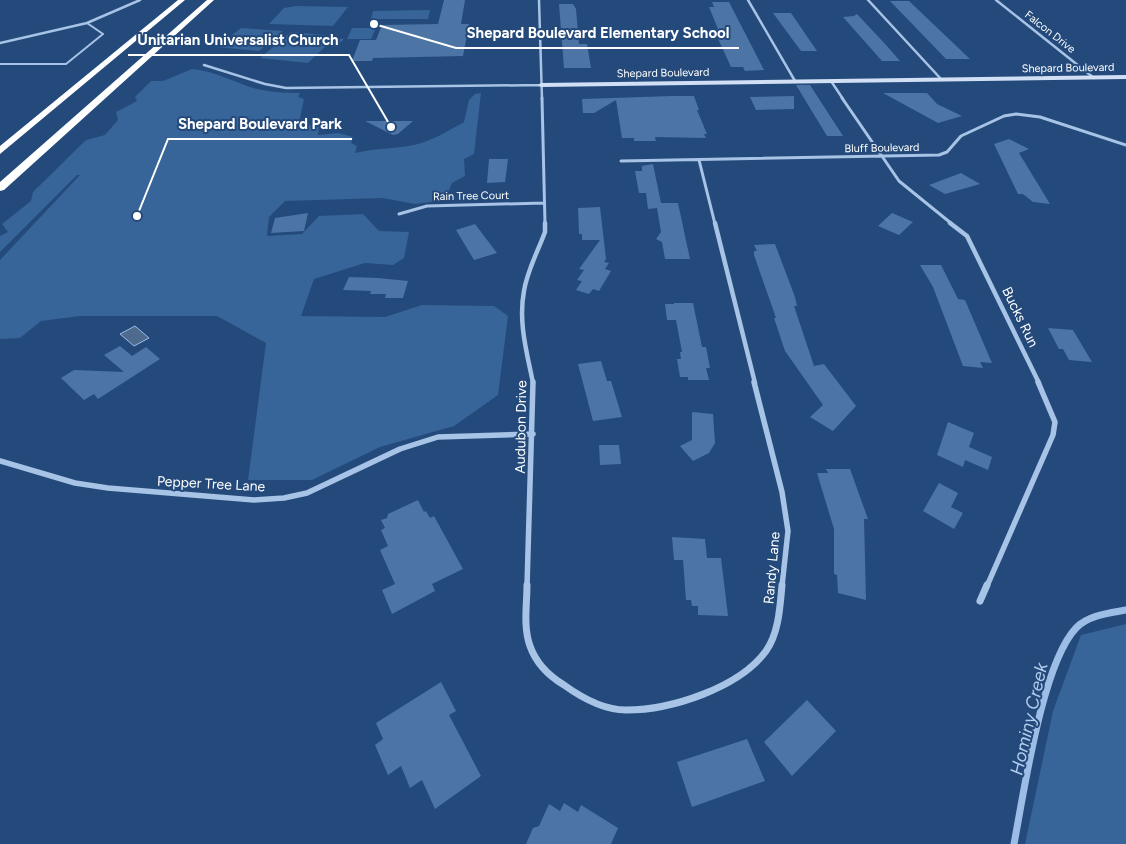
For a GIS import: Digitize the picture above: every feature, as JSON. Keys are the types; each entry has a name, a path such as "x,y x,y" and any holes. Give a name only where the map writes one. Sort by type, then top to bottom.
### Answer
{"highway":[{"path":"0,151 182,0"},
{"path":"0,188 211,0"}],"street":[{"path":"0,43 87,23 140,0"},
{"name":"Audubon Drive","path":"539,0 545,232 524,289 522,325 534,389 526,622 530,646 547,674"},
{"path":"748,0 795,81"},
{"path":"868,0 941,79"},
{"name":"Falcon Drive","path":"996,0 1094,78"},
{"name":"Shepard Boulevard","path":"204,65 221,67 268,86 286,88 1126,77"},
{"name":"Bucks Run","path":"831,81 899,181 967,236 1051,408 1055,422 1053,434 980,601"},
{"name":"Bluff Boulevard","path":"621,161 943,154 961,136 1004,116 1016,114 1045,118 1126,144"},
{"name":"Randy Lane","path":"547,674 586,701 625,710 669,705 711,691 748,671 767,650 778,620 788,531 782,492 699,160"},
{"name":"Rain Tree Court","path":"399,214 427,206 544,203"},
{"name":"Pepper Tree Lane","path":"0,461 74,483 108,488 254,500 284,498 307,493 400,449 438,437 533,434"}],"lane":[{"path":"0,64 66,64 102,34 87,23"}],"shaded area":[{"path":"296,6 348,7 333,26 269,24 284,8"},
{"path":"430,10 428,19 371,19 373,11"},
{"path":"241,28 283,31 259,51 217,47"},
{"path":"352,28 376,28 371,39 347,39"},
{"path":"291,32 335,36 333,38 344,39 337,46 326,46 308,63 260,58"},
{"path":"192,69 215,74 259,89 300,93 298,97 304,99 299,123 319,126 318,135 338,133 353,137 351,143 357,146 355,153 414,145 440,135 464,122 469,100 475,94 481,93 474,154 464,159 465,176 452,183 445,200 415,204 383,198 285,201 269,217 267,236 302,234 319,216 363,214 379,231 409,232 404,258 393,265 365,263 314,279 301,316 385,317 422,305 494,306 508,316 498,395 454,426 380,447 312,480 248,480 266,343 217,316 80,316 41,321 20,338 0,339 0,260 80,175 77,175 0,252 0,236 8,232 2,224 31,201 33,192 86,140 105,135 118,120 116,112 137,101 135,97 151,81 163,81"},
{"path":"135,326 149,338 134,346 120,334"},
{"path":"1126,624 1126,844 1025,844 1053,711 1081,635"}],"building":[{"path":"444,0 465,0 461,24 469,24 463,56 373,58 372,61 352,61 360,40 376,40 382,25 438,24"},
{"path":"890,1 909,1 970,59 946,59"},
{"path":"712,2 729,2 764,70 745,71 743,67 731,67 714,30 718,29 709,7 714,7"},
{"path":"559,4 573,4 576,9 579,44 587,44 591,68 564,68"},
{"path":"773,13 791,13 817,51 801,51"},
{"path":"857,14 900,61 882,61 843,17"},
{"path":"796,85 810,85 843,136 827,136"},
{"path":"883,93 927,93 937,104 962,116 938,123"},
{"path":"694,96 699,110 697,110 707,134 704,134 706,138 655,137 656,141 634,141 634,138 622,138 616,100 594,113 583,113 582,99"},
{"path":"794,96 794,109 756,110 750,97"},
{"path":"365,121 413,121 398,134 393,135"},
{"path":"1009,139 1029,149 1019,153 1050,204 1033,202 1023,194 1018,194 994,144"},
{"path":"489,159 508,159 505,182 487,183"},
{"path":"653,164 661,203 678,203 690,259 665,259 662,242 656,239 661,232 657,208 648,209 646,193 639,193 635,171 642,171 642,166"},
{"path":"961,173 980,184 945,194 929,185"},
{"path":"600,207 606,259 604,262 609,263 605,269 611,271 599,291 593,289 589,294 576,290 582,281 577,280 584,270 579,269 600,240 582,240 582,234 579,234 578,208"},
{"path":"308,213 304,231 271,233 275,218"},
{"path":"892,213 913,222 899,235 878,226"},
{"path":"475,224 497,253 474,260 456,230"},
{"path":"775,244 795,297 797,306 794,306 814,366 824,364 856,406 833,431 810,417 823,405 785,351 774,318 776,318 754,255 754,251 757,251 754,245"},
{"path":"920,265 941,265 958,299 965,300 992,363 980,362 983,368 963,366 933,287"},
{"path":"349,277 408,281 403,298 385,298 386,294 370,294 371,291 343,290"},
{"path":"693,303 702,347 706,347 710,368 706,368 709,380 688,380 688,377 680,377 677,359 681,359 680,352 682,352 676,320 667,320 665,304"},
{"path":"1048,328 1073,330 1092,362 1069,360 1063,349 1059,349"},
{"path":"120,346 132,356 146,347 160,359 98,399 94,394 84,400 61,378 74,370 124,372 104,355"},
{"path":"601,361 607,381 611,381 622,417 593,421 578,364"},
{"path":"692,412 713,414 715,443 709,453 693,461 680,446 692,440"},
{"path":"948,422 974,433 969,447 992,457 988,470 965,460 963,467 937,455"},
{"path":"599,445 619,445 621,464 600,465"},
{"path":"826,469 850,469 868,519 864,519 866,600 838,593 837,575 834,574 834,529 817,473 828,473"},
{"path":"939,483 958,493 951,507 963,513 954,529 923,511"},
{"path":"418,500 424,512 426,511 430,518 434,516 463,569 432,584 435,591 392,614 382,590 395,584 380,550 388,546 381,530 385,528 381,520 387,518 388,514"},
{"path":"672,537 705,539 707,558 721,558 728,616 698,615 698,606 692,606 691,600 686,600 683,560 674,560"},
{"path":"441,682 456,711 449,715 481,776 435,809 422,780 410,788 401,766 388,775 375,745 383,739 376,723"},
{"path":"807,700 836,731 792,776 764,742"},
{"path":"747,739 765,781 692,807 677,762"},
{"path":"564,803 578,812 581,805 618,828 611,844 526,844 533,828 539,826 549,804 560,811"}],"waterway":[{"name":"Hominy Creek","path":"1014,844 1029,762 1044,698 1064,645 1076,628 1087,620 1100,615 1126,610"}],"place":[{"name":"Shepard Boulevard Elementary School","path":"374,24"},
{"name":"Unitarian Universalist Church","path":"391,127"},
{"name":"Shepard Boulevard Park","path":"137,216"}]}
